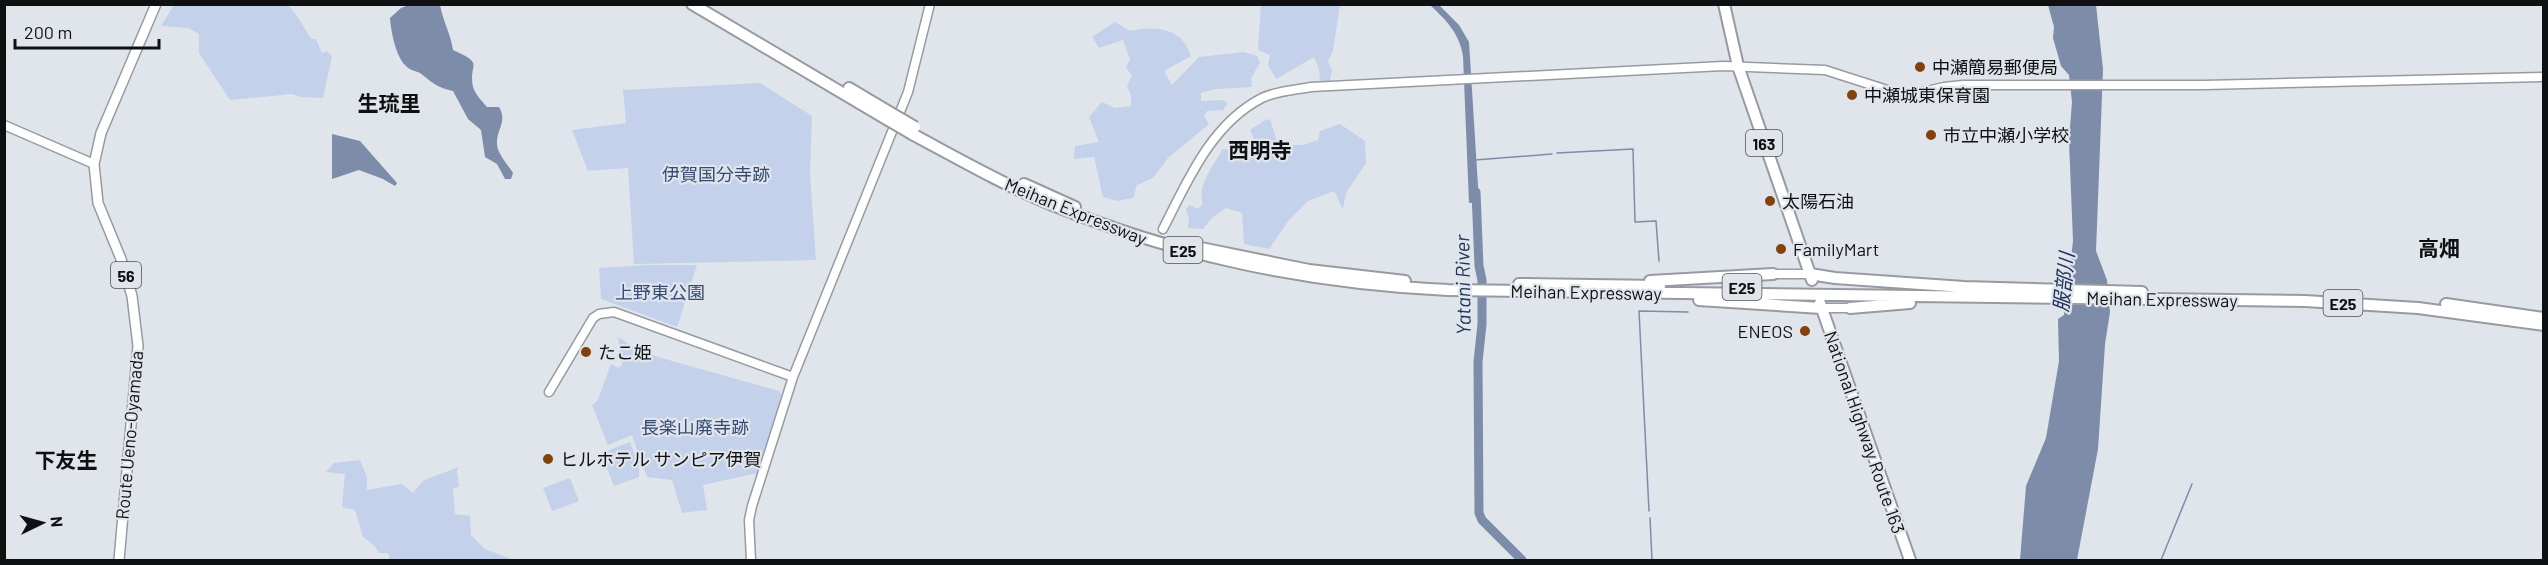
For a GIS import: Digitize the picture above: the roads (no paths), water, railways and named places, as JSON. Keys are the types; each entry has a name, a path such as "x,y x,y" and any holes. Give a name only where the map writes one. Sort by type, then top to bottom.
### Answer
{"highway":[{"name":"Meihan Expressway","path":"692,4 890,116"},
{"name":"Meihan Expressway","path":"706,4 991,177 1048,203 1133,235 1192,253 1279,273 1335,282 1389,287 1596,285 1994,293"},
{"name":"163","path":"1724,4 1738,66 1811,277"},
{"path":"1596,285 1773,274"},
{"path":"1811,277 1994,293 2142,296"},
{"name":"Meihan Expressway","path":"1488,287 1577,292 1994,293"},
{"path":"1577,292 1821,306"},
{"path":"1850,308 1994,293"},
{"name":"Meihan Expressway","path":"2142,296 2363,297 2445,304 2544,318"},
{"name":"Meihan Expressway","path":"2142,296 2366,304 2454,312 2544,325"},
{"name":"National Highway Route 163","path":"1821,306 1910,561"}],"main road":[{"name":"Route Ueno-Oyamada","path":"119,561 138,346 132,296 98,203 94,164 101,133 156,4"}],"street":[{"path":"751,561 752,506 793,377 908,92 930,4"},
{"path":"1163,229 1196,163 1239,113 1262,98 1311,87 1738,66 1825,70 1906,96 1944,87 2544,77"},
{"path":"4,125 94,164"},
{"path":"1773,274 1811,277"},
{"path":"1821,306 1850,308"},
{"path":"549,392 593,318 599,314 614,312 793,377"}],"waterway":[{"path":"1557,153 1633,149 1635,222 1656,221 1659,261"},
{"path":"1475,160 1552,154"},
{"name":"Yatani River","path":"1476,192 1479,266 1482,280 1482,324 1478,362 1479,513 1482,520 1522,560"},
{"path":"1649,511 1639,311 1688,312"},
{"path":"2161,560 2192,484"},
{"path":"1650,518 1652,560"}],"place":[{"name":"中瀬簡易郵便局","path":"1920,67"},
{"name":"中瀬城東保育園","path":"1852,95"},
{"name":"市立中瀬小学校","path":"1931,135"},
{"name":"太陽石油","path":"1770,201"},
{"name":"FamilyMart","path":"1781,249"},
{"name":"ENEOS","path":"1805,331"},
{"name":"たこ姫","path":"586,352"},
{"name":"ヒルホテル サンピア伊賀","path":"548,459"}],"district":[{"name":"生琉里","path":"389,102"},
{"name":"西明寺","path":"1260,149"},
{"name":"高畑","path":"2439,247"},
{"name":"下友生","path":"66,459"}],"park label":[{"name":"伊賀国分寺跡","path":"716,174"},
{"name":"上野東公園","path":"660,292"},
{"name":"長楽山廃寺跡","path":"695,427"}],"water label":[{"name":"服部川","path":"2063,282"}]}
